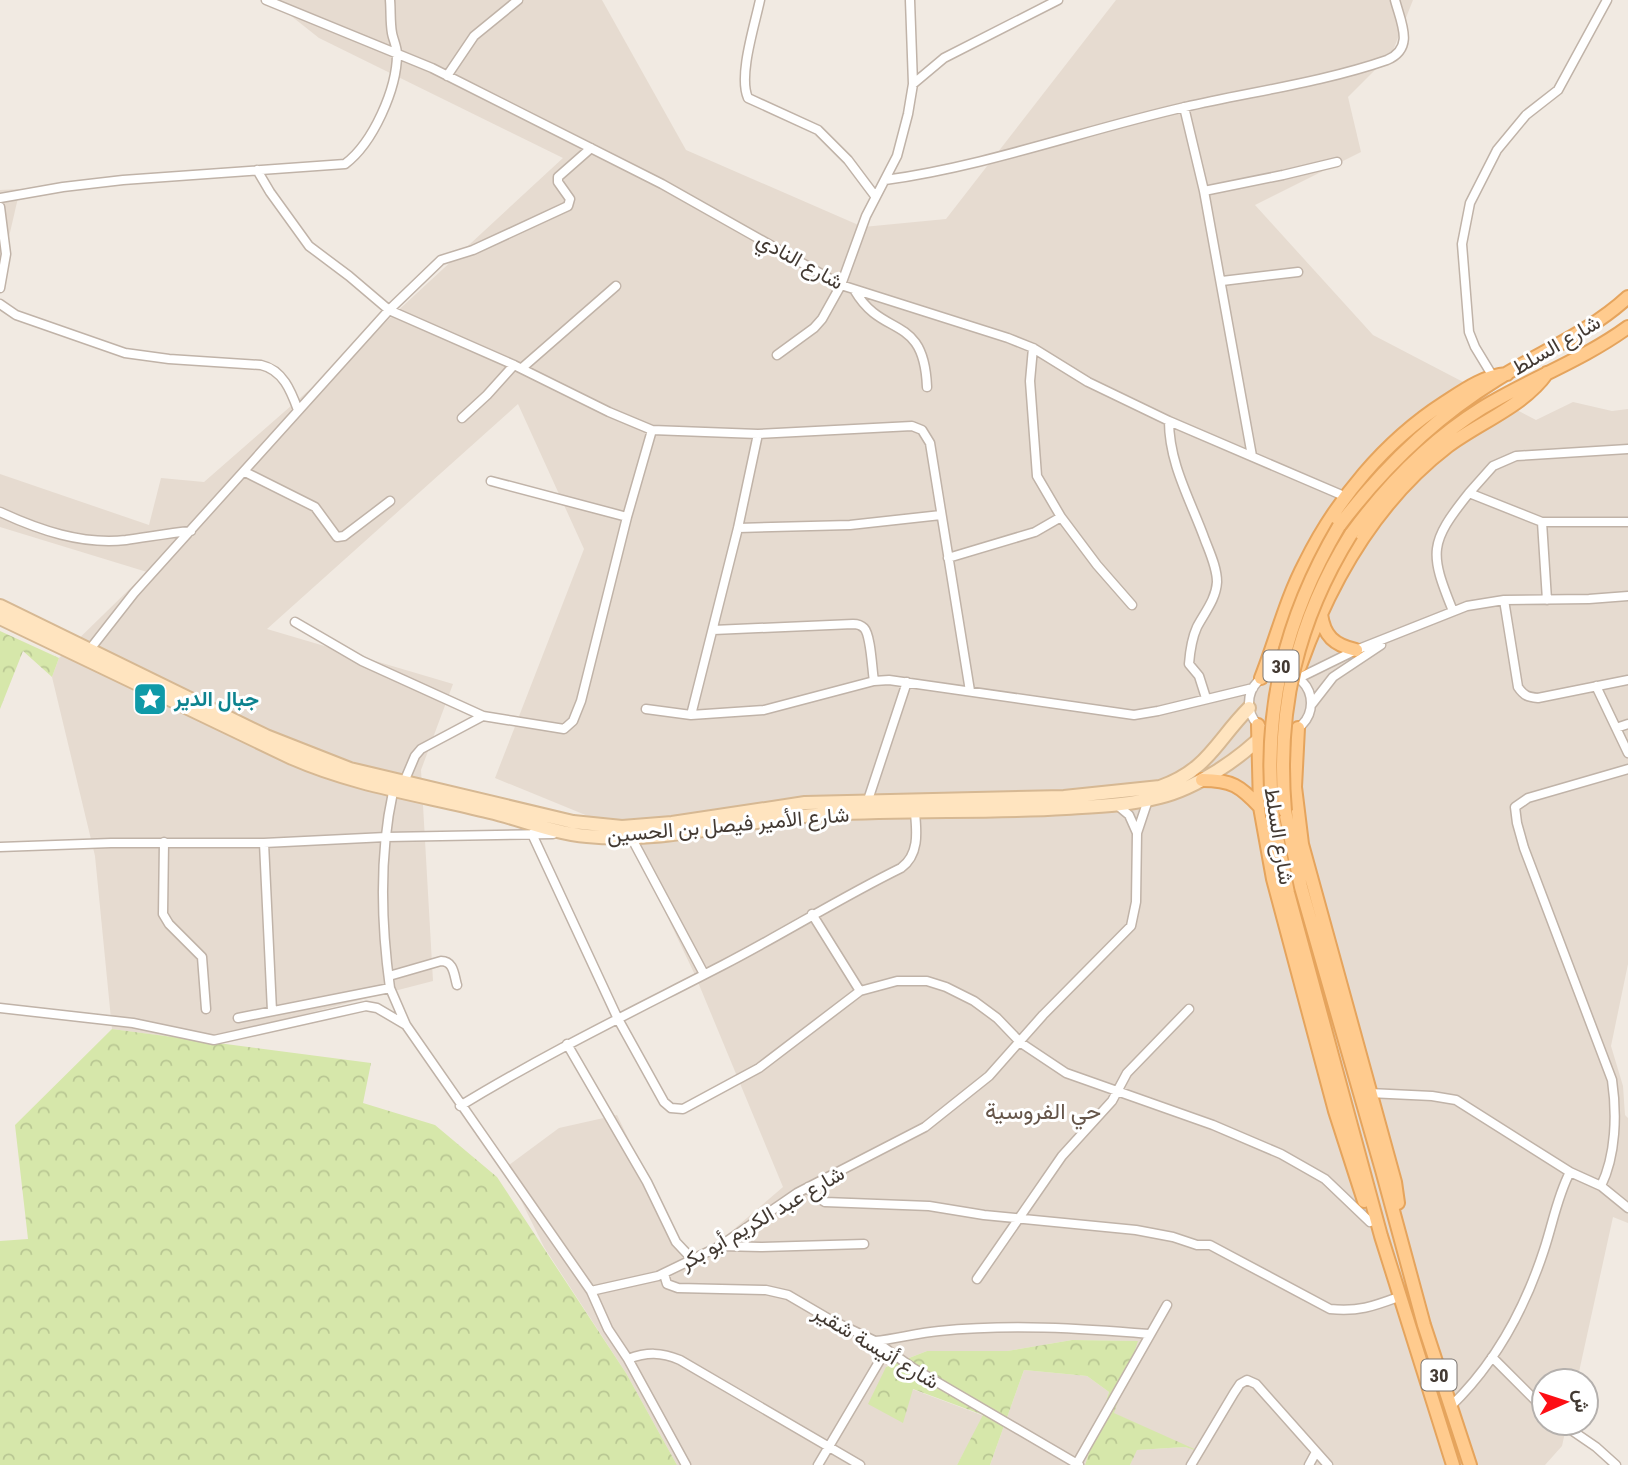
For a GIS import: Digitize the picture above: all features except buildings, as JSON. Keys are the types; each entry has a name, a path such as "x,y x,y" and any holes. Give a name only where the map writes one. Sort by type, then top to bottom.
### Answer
{"main road":[{"name":"شارع السلط","path":"1453,1465 1381,1236 1288,893 1275,831 1270,781 1273,722 1286,648 1306,587 1339,526 1377,478 1420,436 1462,402 1588,329 1628,297"},
{"name":"شارع السلط","path":"1470,1465 1434,1364 1292,851 1285,811 1283,770 1286,723 1298,648 1318,593 1351,534 1394,480 1436,441 1481,408 1628,327"},
{"path":"1298,677 1321,612 1360,541 1385,507 1447,447 1531,392 1547,373"},
{"path":"1261,678 1304,564 1344,496 1398,439 1429,413 1492,375 1507,374"},
{"path":"1321,612 1328,637 1339,645 1356,650"},
{"path":"1262,728 1257,742 1260,807 1281,910 1335,1111 1387,1272 1399,1291"},
{"path":"1298,728 1295,787 1302,844 1395,1182 1400,1235"},
{"path":"1202,780 1216,780 1238,786 1260,807"}],"street":[{"name":"شارع النادي","path":"266,0 447,76 711,211 841,285 1032,348 1088,382 1169,421 1344,496"},
{"path":"0,198 84,184 345,164 367,142 378,122 392,82 397,53 390,0"},
{"path":"447,76 474,36 519,0"},
{"path":"760,0 744,76 744,91 748,98 818,130 848,160 875,196"},
{"path":"777,355 822,319 841,285 875,196 902,140 913,85 911,0"},
{"path":"913,85 944,58 1058,0"},
{"path":"885,180 960,166 1184,107 1242,96 1393,57 1400,52 1404,44 1395,0"},
{"path":"1492,375 1469,332 1462,244 1470,203 1497,150 1526,115 1560,87 1607,0"},
{"path":"1184,107 1222,281 1252,456"},
{"path":"86,654 134,593 389,310 441,260 472,250 568,206 570,200 558,182 558,177 591,148"},
{"path":"1204,191 1283,176 1337,162"},
{"path":"257,170 309,246 389,310 518,366 609,412 652,430 758,433 917,427 927,435 930,443 970,691"},
{"path":"0,207 6,254 0,288"},
{"path":"1222,281 1298,272"},
{"path":"462,418 518,366 616,286"},
{"path":"855,291 867,308 918,343 924,358 928,387"},
{"path":"0,304 16,315 125,353 271,368 287,384 298,410"},
{"path":"1032,348 1030,381 1037,477 1061,517 1097,565 1132,605"},
{"path":"1169,421 1171,451 1217,582 1193,639 1189,664 1199,676 1206,698"},
{"path":"295,622 362,661 483,716 561,730 573,721 581,701 627,517 652,430"},
{"path":"691,715 738,528 758,433"},
{"path":"1452,611 1438,575 1436,548 1446,521 1493,466 1517,456 1628,449"},
{"path":"245,472 315,508 337,537 344,536 390,501"},
{"path":"491,481 627,517"},
{"path":"1469,493 1542,522 1628,522"},
{"path":"0,512 56,534 99,540 126,540 191,531"},
{"path":"738,528 850,524 940,515"},
{"path":"948,558 1035,532 1061,517"},
{"path":"1542,522 1547,600"},
{"path":"1298,677 1452,611 1483,602 1628,596"},
{"path":"1504,600 1518,687 1528,697 1538,698 1628,680"},
{"name":"شارع الأمير فيصل بن الحسين","path":"0,606 86,654 302,763 345,779 393,792 421,791 573,822 622,827 693,821 805,803 1063,797 1160,787 1175,782 1204,763 1250,708"},
{"name":"شارع الأمير فيصل بن الحسين","path":"0,618 313,756 350,769 404,782 421,791 562,834 631,837 828,814 994,812 1116,805 1181,791 1202,780 1257,742"},
{"path":"713,630 861,625 866,629 868,637 874,681"},
{"path":"1252,688 1250,708 1262,728 1280,734 1298,728 1307,719 1317,695 1333,677 1399,634"},
{"path":"646,709 691,715 774,708 874,681 907,682 1127,715 1143,715 1252,688 1261,678 1280,672 1298,677 1307,688 1311,707"},
{"path":"862,814 907,682"},
{"path":"1596,687 1628,754"},
{"path":"404,782 415,756 421,749 483,716"},
{"path":"1616,728 1628,724"},
{"path":"1601,1186 1609,1168 1612,1149 1612,1080 1524,848 1515,807 1528,798 1628,769"},
{"path":"393,792 386,837 383,904 390,988 406,1025 591,1291 608,1329 628,1359 686,1465"},
{"name":"شارع عبد الكريم أبو بكر","path":"591,1291 664,1274 720,1246 808,1187 901,1142 925,1127 989,1076 1043,1015 1131,926 1136,902 1137,832 1148,800"},
{"path":"1116,805 1129,815 1137,832"},
{"path":"460,1106 567,1044 704,975 906,865 916,844 915,813"},
{"path":"532,834 618,1019 664,1102 677,1110 759,1068 860,991 897,981 927,981 961,993 986,1010 1021,1043 1066,1073 1233,1132 1281,1154 1325,1179 1370,1222"},
{"path":"0,847 164,842 264,843 386,837 562,834"},
{"path":"631,837 704,975"},
{"path":"164,842 163,914 169,924 202,957 206,1009"},
{"path":"264,843 271,1011"},
{"path":"812,914 860,991"},
{"path":"389,976 444,961 451,964 457,985"},
{"path":"238,1018 390,988"},
{"path":"350,996 355,1008"},
{"path":"0,1008 133,1023 214,1040 366,1006 377,1008 406,1025"},
{"path":"977,1279 1073,1142 1109,1105 1132,1067 1189,1009"},
{"path":"567,1044 647,1182 674,1237 683,1252 693,1260"},
{"path":"1369,1093 1456,1100 1570,1172 1601,1186 1628,1208"},
{"path":"1450,1407 1492,1357 1511,1326 1529,1290 1557,1202 1570,1172"},
{"path":"808,1187 815,1196 825,1202 912,1204 984,1215 1136,1230 1173,1237 1196,1245 1210,1245 1330,1309 1348,1312 1361,1310 1399,1291"},
{"path":"720,1246 864,1244"},
{"name":"شارع أنيسة شقير","path":"664,1274 667,1284 678,1288 766,1290 788,1295 875,1341 896,1357 1078,1465"},
{"path":"1078,1465 1167,1305"},
{"path":"875,1341 936,1331 983,1328 1078,1329 1149,1334"},
{"path":"896,1357 900,1338"},
{"path":"818,1465 886,1350"},
{"path":"628,1359 651,1353 671,1356 860,1465"},
{"path":"1492,1357 1530,1395"},
{"path":"1191,1465 1234,1393 1240,1384 1247,1380 1256,1384 1328,1465"},
{"path":"1581,1437 1616,1465"},
{"path":"1309,1465 1316,1452"}],"shaded area":[{"path":"271,0 602,0 686,150 863,227 946,219 1116,0 1413,0 1392,53 1348,97 1361,152 1255,205 1373,335 1536,420 1573,402 1612,411 1628,409 1628,964 1611,1046 1623,1086 1625,1115 1628,1118 1628,1223 1613,1217 1580,1367 1530,1367 1530,1437 1564,1437 1562,1446 1545,1465 1130,1465 1136,1450 1185,1447 1192,1449 1113,1413 1137,1341 1072,1340 1007,1351 927,1351 886,1367 902,1422 912,1389 984,1416 957,1465 677,1465 626,1373 544,1247 505,1168 559,1128 617,1115 690,1267 783,1187 695,975 627,832 495,778 584,549 518,404 267,629 453,684 421,770 433,981 201,1041 112,1029 95,856 52,677 59,658 147,572 0,527 0,474 149,525 161,478 204,482 364,342 563,158 319,38"},
{"path":"20,189 0,276 0,190"},
{"path":"1024,1370 1087,1376 1109,1392 1085,1465 990,1465"}],"green space":[{"path":"0,631 59,658 52,677 23,651 0,709"},
{"path":"112,1029 371,1063 363,1103 435,1125 497,1177 626,1373 677,1465 0,1465 0,1241 28,1239 15,1125"},
{"path":"1072,1340 1138,1341 1114,1413 1201,1452 1185,1447 1137,1450 1130,1465 1085,1465 1109,1392 1087,1376 1024,1370 990,1465 957,1465 983,1415 913,1389 903,1423 868,1404 886,1367 927,1351 1007,1351"}],"place":[{"name":"جبال الدير","path":"150,699"}],"district":[{"name":"حي الفروسية","path":"1043,1111"}]}
